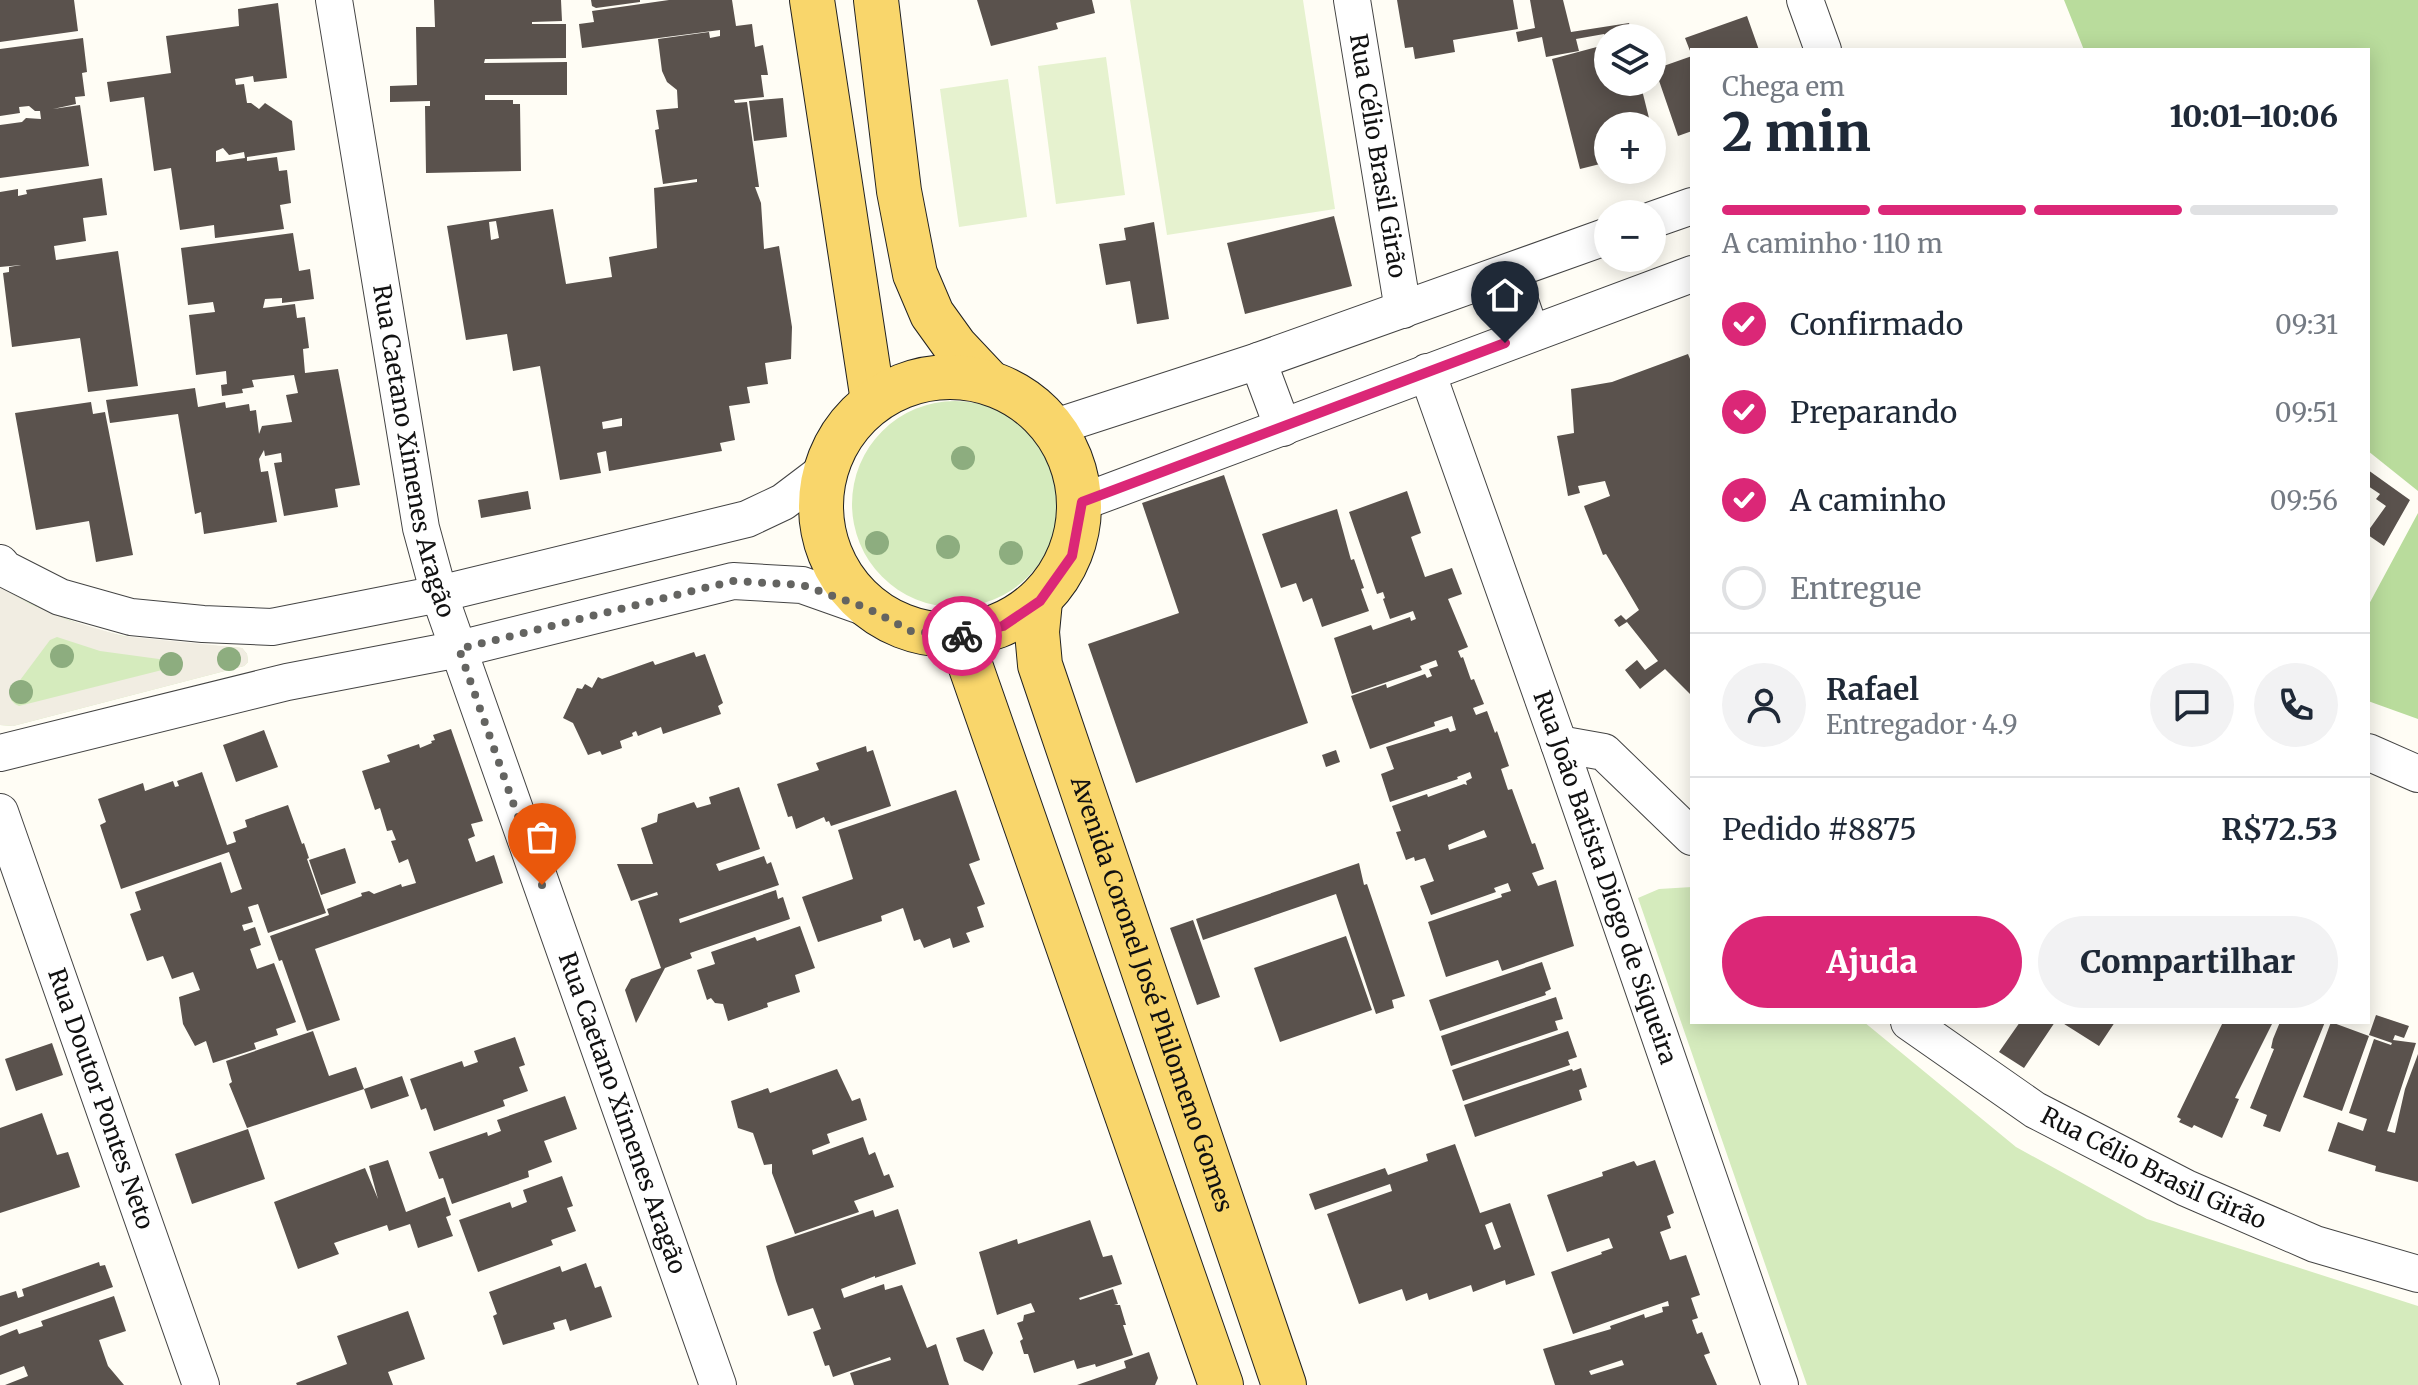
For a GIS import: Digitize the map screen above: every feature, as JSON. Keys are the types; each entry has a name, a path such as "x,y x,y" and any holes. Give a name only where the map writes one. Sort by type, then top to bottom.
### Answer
{"main road":[{"path":"873,401 814,17 877,14 899,191 915,274 932,314 955,346 987,380 1025,398 1055,427 1074,462 1082,502 1072,556 1040,601 1003,626 960,636 911,631 867,608 842,580 825,546 819,509 824,471 843,432 873,401 928,378 987,380"},
{"name":"Avenida Coronel José Philomeno Gomes","path":"1040,601 1037,632 1040,665 1284,1385"},
{"path":"960,636 1221,1385"},
{"path":"1142,1153 1199,1136"}],"street":[{"name":"Rua Caetano Ximenes Aragão","path":"334,0 421,528 439,594 718,1385"},
{"name":"Rua Célio Brasil Girão","path":"1352,0 1403,310"},
{"path":"1805,0 1822,48"},
{"path":"1666,215 1690,207"},
{"path":"1055,427 1258,361 1594,241"},
{"path":"1510,272 1531,333"},
{"path":"1082,502 1690,275"},
{"path":"1258,361 1283,428"},
{"name":"Rua João Batista Diogo de Siqueira","path":"1427,372 1780,1385"},
{"path":"0,563 5,569 60,597 131,617 272,627 439,594 747,519 783,502 824,471"},
{"path":"0,753 287,682 459,649 733,581 802,585 867,608"},
{"path":"272,627 287,682"},
{"path":"1559,744 1604,752 1690,835"},
{"path":"2370,753 2418,774"},
{"name":"Rua Doutor Pontes Neto","path":"0,812 201,1385"},
{"name":"Rua Célio Brasil Girão","path":"1912,1024 2035,1110 2186,1188 2315,1244 2418,1274"}],"green space":[{"path":"1130,0 1303,0 1335,209 1167,235"},
{"path":"2064,0 2418,0 2418,491 2370,453 2370,48 2083,48"},
{"path":"1106,57 1125,195 1056,204 1038,66"},
{"path":"1008,79 1027,217 959,227 940,89"},
{"path":"955,401 994,409 1028,431 1050,465 1058,504 1050,543 1028,577 994,599 955,607 916,599 882,577 860,543 852,504 860,465 882,431 916,409"},
{"path":"2418,513 2418,719 2370,702 2370,602"},
{"path":"0,587 58,616 88,626 149,640 242,648 248,662 244,666 13,726 0,725"},
{"path":"1690,887 1690,1024 1866,1024 2016,1147 2147,1219 2418,1306 2418,1385 1807,1385 1638,898 1659,889"}],"shaded area":[{"path":"0,587 68,620 122,636 242,648 247,654 248,662 244,666 13,726 0,725","holes":["57,637 100,651 181,662 182,665 19,706 11,700 12,691 50,640"]}],"building":[{"path":"0,0 74,0 78,31 0,42"},
{"path":"434,0 561,0 562,21 532,24 566,24 566,58 485,59 484,63 567,62 567,95 485,95 485,100 513,100 513,104 520,104 521,171 426,173 425,106 430,106 430,101 390,102 390,86 417,85 416,27 435,27"},
{"path":"591,0 640,0 640,2 596,8"},
{"path":"669,0 732,0 736,26 752,24 755,47 763,45 768,75 761,75 764,97 734,100 735,103 747,102 764,249 779,246 792,327 791,359 765,363 768,384 747,387 750,403 729,406 735,440 720,443 722,451 609,471 606,451 597,453 601,473 560,480 540,366 513,371 507,334 466,340 447,226 553,209 566,284 612,277 609,257 657,248 654,188 697,182 697,179 663,184 655,130 659,129 656,110 678,108 677,90 667,82 662,71 658,39 709,32 710,38 720,36 720,30 582,48 579,24 594,22 592,11","holes":["496,221 499,238 491,240 489,222","622,418 622,426 603,429 602,422"]},
{"path":"977,0 1092,0 1095,13 1056,23 1058,29 991,46"},
{"path":"1397,0 1513,0 1518,29 1453,40 1455,52 1415,59 1413,47 1405,48"},
{"path":"1530,0 1563,0 1571,32 1594,28 1594,36 1576,39 1579,51 1546,57 1542,37 1518,42 1516,32 1535,28"},
{"path":"278,3 287,78 254,82 253,76 235,79 236,85 244,84 247,103 259,109 265,103 292,121 295,150 247,157 247,161 277,157 279,171 287,170 291,203 280,205 284,229 215,238 214,225 180,230 171,168 154,171 144,97 110,102 107,82 171,73 166,36 239,26 238,9","holes":["223,148 229,155 244,152 245,158 216,162 216,151"]},
{"path":"1747,16 1758,48 1690,48 1690,51 1685,38"},
{"path":"83,38 87,72 82,73 85,96 75,97 76,104 53,109 80,105 89,166 0,178 0,125 22,122 26,118 41,119 40,111 29,106 19,107 20,113 0,116 0,49"},
{"path":"1594,48 1594,96 1644,96 1648,112 1594,112 1594,166 1580,169 1552,59"},
{"path":"1690,57 1690,132 1678,136 1664,96 1666,65"},
{"path":"783,98 787,137 754,141 749,101"},
{"path":"102,178 107,215 83,218 86,241 54,246 56,260 118,251 138,386 88,392 80,338 12,347 3,273 9,272 9,267 21,265 0,267 0,192 18,189 18,196 27,194 26,190"},
{"path":"1334,216 1352,286 1245,314 1227,243"},
{"path":"1154,222 1169,319 1137,324 1130,281 1106,285 1099,244 1126,240 1124,228"},
{"path":"293,233 299,271 310,269 314,299 282,303 282,298 265,299 263,308 295,304 297,318 305,317 309,348 303,349 305,373 338,369 360,485 335,489 338,507 284,516 274,463 282,462 281,453 265,456 264,450 259,459 261,472 268,471 277,522 204,534 201,512 195,514 178,414 110,423 106,400 195,388 198,407 225,402 226,408 249,404 250,411 256,410 259,434 262,426 292,422 286,395 298,393 294,375 252,380 254,387 242,389 243,393 222,396 221,385 227,384 226,371 196,375 189,315 215,312 213,302 188,305 181,248"},
{"path":"1688,354 1690,359 1690,694 1665,669 1640,689 1625,670 1637,660 1645,670 1658,661 1627,622 1619,627 1614,620 1621,615 1626,620 1639,610 1606,554 1603,555 1584,506 1610,496 1605,481 1578,486 1580,493 1568,496 1557,436 1574,433 1571,389 1612,382"},
{"path":"91,402 93,414 105,412 133,555 96,562 89,521 36,530 15,413"},
{"path":"2370,471 2410,500 2384,546 2370,536 2370,528 2386,506 2376,499 2380,494 2370,487"},
{"path":"1224,475 1308,723 1136,783 1088,644 1179,613 1142,503"},
{"path":"528,491 531,509 481,518 478,500"},
{"path":"1407,491 1421,533 1411,537 1425,577 1452,568 1462,594 1448,599 1468,647 1458,651 1484,704 1473,708 1476,715 1487,711 1495,733 1497,731 1509,766 1501,769 1508,790 1512,789 1544,869 1532,873 1538,886 1556,880 1574,946 1502,971 1498,960 1446,977 1428,922 1502,897 1501,894 1511,891 1508,883 1494,888 1496,892 1431,915 1420,886 1434,881 1425,858 1406,860 1396,832 1401,831 1392,806 1467,785 1466,781 1472,778 1470,772 1390,802 1381,774 1394,769 1386,747 1448,728 1450,732 1456,730 1452,716 1434,722 1435,726 1370,749 1351,696 1386,684 1387,688 1425,674 1427,678 1432,676 1429,669 1438,666 1436,660 1420,666 1422,670 1352,694 1334,638 1371,625 1373,630 1410,617 1411,621 1416,619 1413,611 1390,619 1383,592 1377,594 1349,512","holes":["1484,830 1487,837 1449,850 1448,845"]},
{"path":"1337,509 1369,611 1322,627 1312,598 1303,602 1296,583 1281,588 1262,534"},
{"path":"694,652 696,657 705,654 723,703 718,706 721,714 663,734 661,727 638,736 636,731 632,733 633,736 620,741 622,748 602,755 600,751 588,755 573,723 563,718 577,688 582,689 585,684 592,688 598,677 602,679 653,661 655,665"},
{"path":"451,729 483,821 471,824 475,836 468,839 476,862 494,855 503,883 315,949 340,1020 307,1031 282,960 279,961 270,936 329,915 327,909 362,896 361,893 369,891 374,894 401,884 402,887 416,883 408,859 399,863 391,841 396,840 392,830 387,831 380,808 375,810 362,771 390,762 387,755 432,743 435,740 433,735"},
{"path":"264,730 278,767 236,782 223,745"},
{"path":"866,746 867,752 873,750 891,806 831,826 824,817 796,829 792,816 788,817 777,784 819,770 816,763"},
{"path":"1336,750 1340,762 1326,767 1322,755"},
{"path":"202,772 227,845 236,842 233,832 247,827 245,820 288,805 304,843 326,913 268,933 258,904 248,907 253,922 242,925 244,931 255,927 261,945 250,949 257,969 274,963 296,1022 276,1029 278,1035 254,1043 256,1049 213,1063 206,1041 195,1046 183,1024 179,997 200,990 193,972 172,979 163,956 147,961 130,914 141,910 135,892 221,862 231,893 242,889 229,852 121,889 100,825 106,822 98,799 143,783 145,791 173,781 175,787 179,786 177,781"},
{"path":"739,787 760,849 716,864 719,871 764,856 767,864 771,862 779,885 679,919 680,923 776,890 778,899 783,897 790,919 690,953 692,958 665,968 636,1023 625,990 631,979 661,968 638,901 658,895 657,892 631,901 617,864 653,864 641,828 657,822 658,814 694,802 697,808 711,804 709,797"},
{"path":"956,790 980,860 969,864 985,904 977,907 984,927 966,933 970,942 953,948 950,938 924,948 920,939 914,941 903,908 881,916 882,921 818,942 802,897 853,879 838,830"},
{"path":"345,848 356,883 321,895 309,860"},
{"path":"1359,863 1364,885 1367,884 1405,996 1392,1000 1394,1008 1376,1014 1336,894 1203,940 1196,919"},
{"path":"1193,920 1220,997 1197,1005 1170,928"},
{"path":"800,926 815,968 795,975 800,992 728,1021 723,1004 715,1003 711,998 707,1000 697,970 715,964 711,952"},
{"path":"1346,936 1372,1010 1280,1042 1254,968"},
{"path":"1542,962 1551,989 1545,992 1546,995 1440,1031 1429,1000"},
{"path":"1556,997 1563,1019 1555,1021 1558,1030 1451,1066 1441,1036"},
{"path":"2376,1015 2409,1026 2404,1038 2395,1035 2393,1040 2416,1043 2387,1131 2395,1133 2405,1089 2418,1054 2418,1182 2375,1171 2376,1166 2328,1151 2338,1122 2363,1131 2367,1119 2349,1113 2374,1039 2392,1043 2369,1035"},
{"path":"2019,1024 2054,1024 2024,1068 1999,1052"},
{"path":"2064,1024 2114,1024 2099,1046"},
{"path":"2222,1024 2272,1024 2235,1098 2239,1099 2222,1138 2194,1125 2192,1128 2179,1122 2181,1119 2177,1117"},
{"path":"2279,1024 2324,1024 2280,1132 2263,1126 2267,1115 2250,1108 2274,1049 2271,1048"},
{"path":"2330,1024 2369,1036 2342,1111 2303,1097"},
{"path":"313,1031 329,1076 356,1067 364,1089 247,1128 229,1084 232,1082 226,1061"},
{"path":"1568,1031 1577,1057 1568,1060 1570,1065 1463,1101 1452,1070"},
{"path":"515,1037 525,1065 519,1067 528,1091 503,1100 505,1106 434,1131 426,1108 421,1110 410,1079 462,1061 464,1067 478,1062 474,1051"},
{"path":"52,1043 63,1075 16,1091 5,1059"},
{"path":"1581,1068 1587,1087 1579,1090 1582,1100 1475,1137 1464,1105"},
{"path":"837,1069 852,1101 860,1098 867,1120 827,1134 830,1143 812,1150 813,1155 863,1137 869,1155 875,1152 884,1176 889,1174 894,1187 854,1201 859,1212 795,1234 772,1173 772,1164 764,1165 753,1133 738,1128 731,1101 768,1088 770,1093"},
{"path":"402,1076 409,1096 371,1109 364,1089"},
{"path":"565,1096 577,1129 544,1141 552,1162 528,1171 529,1177 452,1204 429,1152 487,1132 488,1136 501,1131 497,1120"},
{"path":"42,1113 57,1155 68,1152 80,1187 0,1213 0,1128"},
{"path":"248,1129 265,1179 192,1204 175,1154"},
{"path":"1455,1144 1480,1213 1510,1203 1535,1275 1506,1285 1505,1280 1473,1292 1471,1285 1429,1300 1427,1293 1406,1301 1402,1289 1359,1304 1327,1214 1392,1191 1390,1184 1315,1210 1309,1194 1385,1168 1388,1175 1428,1161 1426,1154","holes":["1492,1222 1501,1247 1494,1250 1485,1225"]},
{"path":"388,1160 406,1212 445,1197 451,1215 446,1217 453,1236 418,1248 410,1224 389,1231 387,1225 334,1243 339,1254 298,1269 274,1202 365,1168 378,1199 369,1166"},
{"path":"1655,1160 1674,1213 1667,1216 1671,1228 1660,1232 1670,1260 1686,1255 1700,1295 1691,1298 1698,1318 1692,1320 1697,1334 1702,1332 1710,1353 1704,1355 1717,1385 1555,1385 1543,1349 1611,1329 1610,1326 1644,1314 1645,1318 1663,1312 1662,1307 1669,1306 1668,1301 1573,1334 1551,1272 1613,1248 1609,1238 1567,1252 1547,1195 1603,1176 1602,1172 1634,1161 1637,1166","holes":["1622,1360 1624,1365 1591,1375 1589,1371"]},
{"path":"562,1176 573,1206 567,1208 576,1231 551,1240 553,1245 478,1272 459,1220 510,1202 512,1208 527,1202 523,1190"},
{"path":"898,1209 916,1264 841,1289 844,1298 884,1284 885,1290 902,1285 927,1348 936,1344 949,1385 854,1385 850,1373 891,1360 890,1357 833,1377 829,1365 825,1366 813,1332 821,1329 813,1308 788,1316 776,1281 766,1246 873,1210 875,1217"},
{"path":"1090,1220 1103,1257 1112,1255 1122,1284 1079,1298 1113,1289 1118,1304 1114,1305 1120,1305 1133,1355 1096,1367 1095,1364 1077,1369 1074,1360 1034,1373 1028,1354 1024,1354 1017,1323 1023,1321 1024,1315 1035,1312 1031,1303 997,1315 979,1252 1017,1239 1018,1244"},
{"path":"99,1262 100,1266 105,1265 113,1287 0,1327 0,1296 16,1291 18,1298 24,1296 22,1289"},
{"path":"586,1263 595,1288 601,1286 612,1317 570,1331 566,1319 553,1323 555,1329 503,1345 489,1292 560,1266 562,1272"},
{"path":"114,1296 126,1331 99,1340 108,1366 124,1385 5,1385 28,1376 24,1366 0,1375 0,1336 17,1329 19,1334 43,1326 41,1321"},
{"path":"408,1311 425,1359 388,1372 393,1385 297,1385 347,1364 337,1336"},
{"path":"984,1329 993,1353 983,1371 964,1361 956,1338"},
{"path":"1149,1352 1158,1378 1155,1385 1077,1385 1126,1368 1124,1361"}],"way so far":[{"path":"542,885 459,649 733,581 802,585 867,608 911,631 962,636"}],"route":[{"path":"962,636 1003,626 1040,601 1072,556 1082,502 1505,343"}]}
